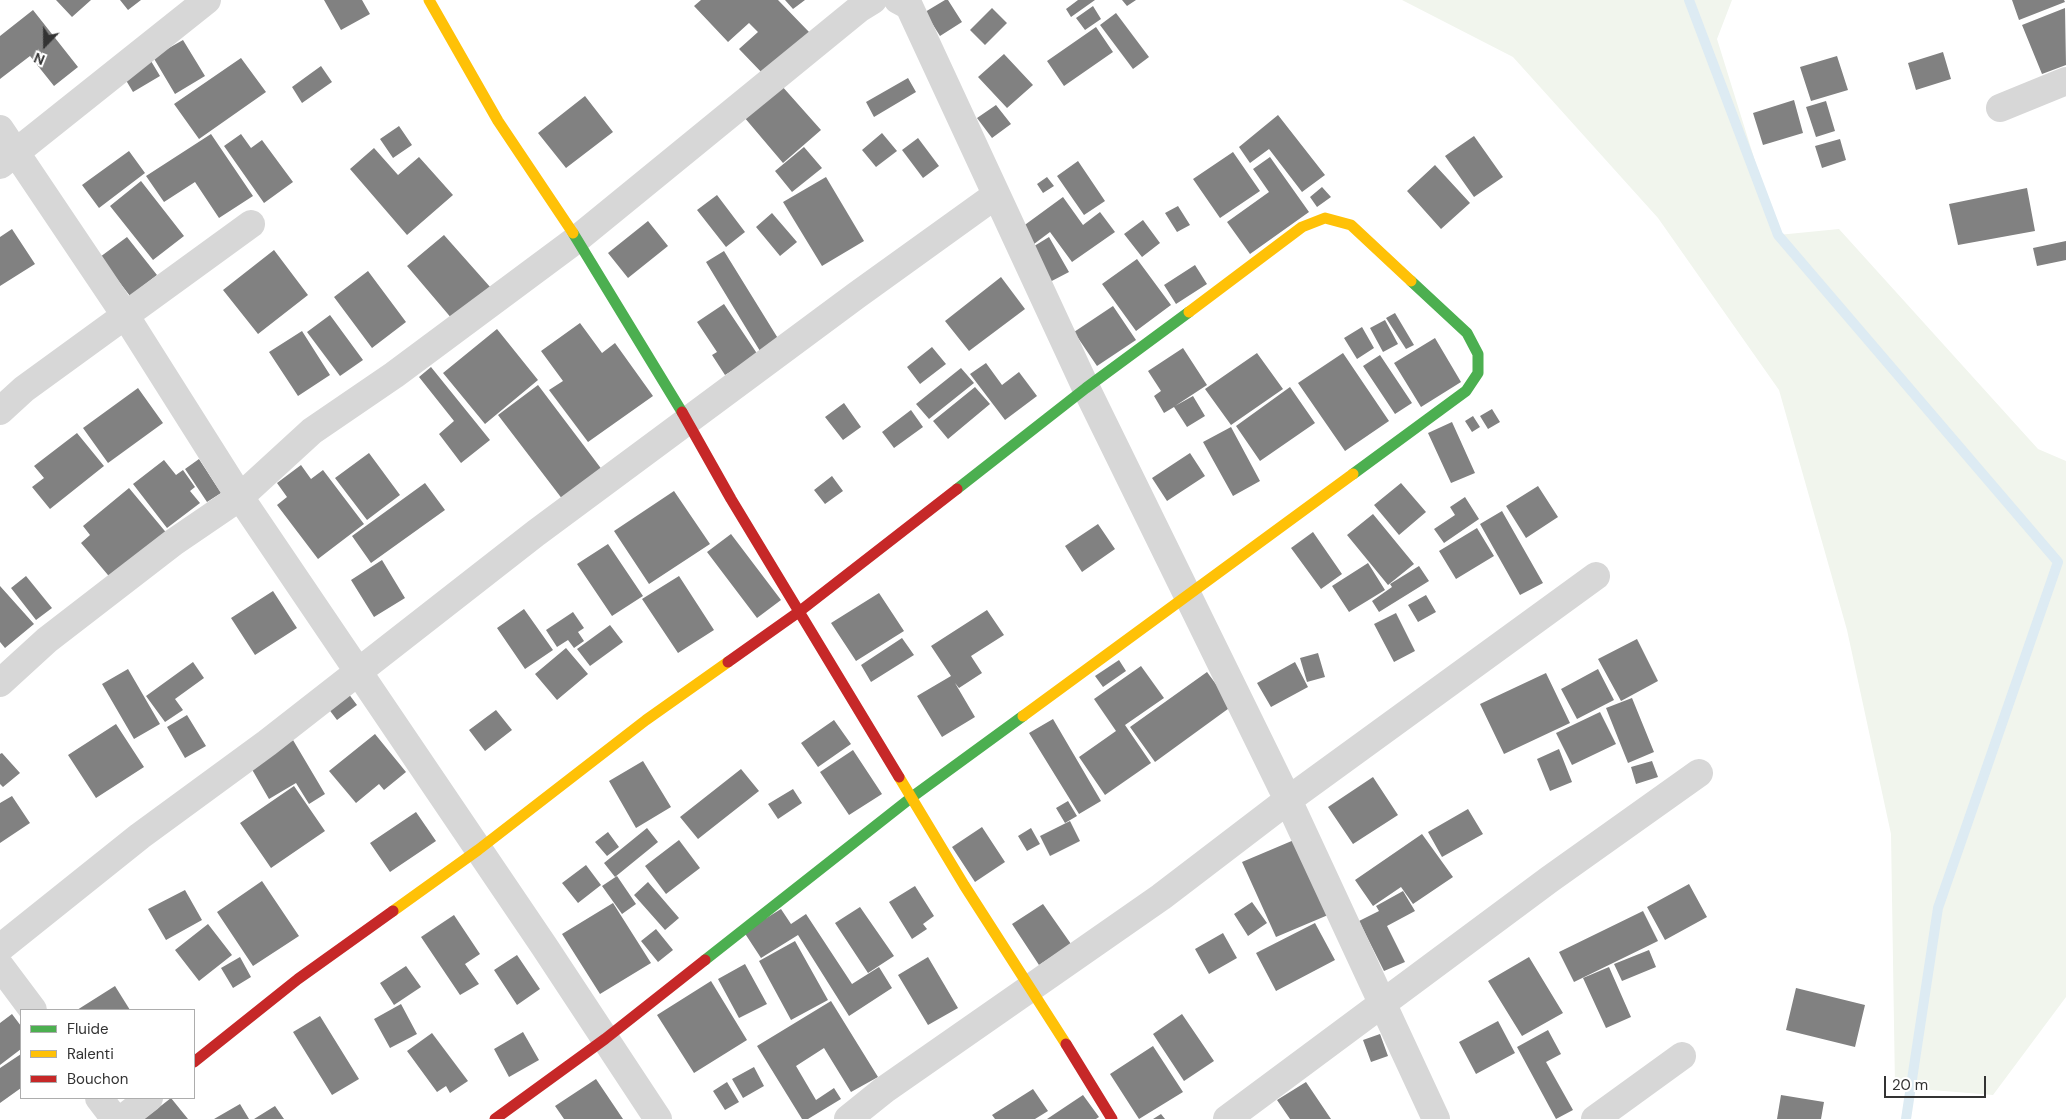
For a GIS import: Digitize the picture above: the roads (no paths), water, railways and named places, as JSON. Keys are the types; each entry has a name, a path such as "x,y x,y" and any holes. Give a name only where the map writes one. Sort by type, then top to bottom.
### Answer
{"street":[{"path":"8,159 207,0"},
{"path":"429,0 498,121 577,239 622,316 688,421 731,499 964,885 1084,1071 1112,1119"},
{"path":"0,683 47,640 174,542 240,497 312,431 394,375 577,239 860,8 874,0"},
{"path":"898,0 910,6 1086,388 1288,800 1436,1119"},
{"path":"2000,108 2066,81"},
{"path":"0,130 8,159 125,315 240,497 360,672 658,1119"},
{"path":"0,948 140,836 268,743 536,533 856,295 996,195"},
{"path":"195,1061 298,980 478,850 646,720 800,611 1086,388 1302,227 1325,218 1351,225 1467,333 1478,354 1478,373 1466,391 912,797 605,1038 495,1119"},
{"path":"0,410 125,315 251,224"},
{"path":"848,1119 884,1090 1161,897 1288,800 1596,576"},
{"path":"1227,1119 1550,879 1699,773"},
{"path":"0,966 32,1009"},
{"path":"1595,1119 1682,1056"},
{"path":"100,1099 115,1119"},
{"path":"122,1119 148,1099"}],"waterway":[{"path":"1689,0 1778,235 2058,562 1938,908 1906,1119"}]}
